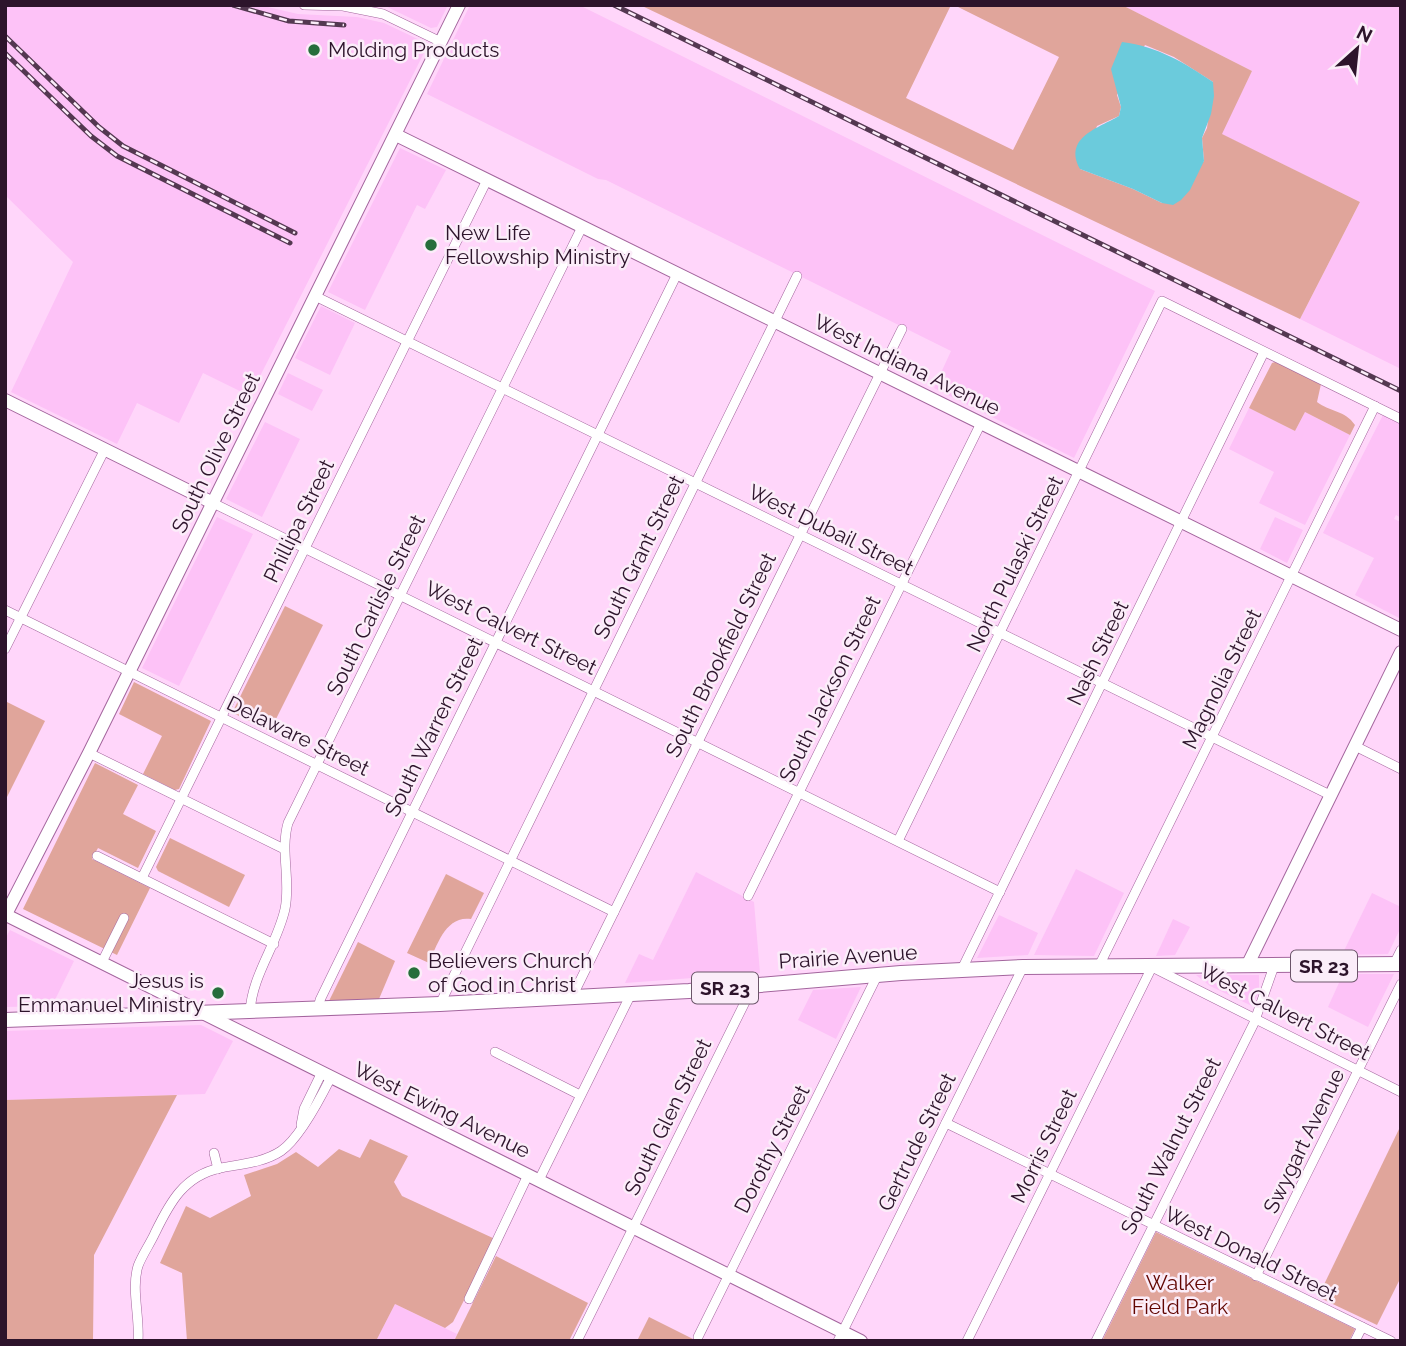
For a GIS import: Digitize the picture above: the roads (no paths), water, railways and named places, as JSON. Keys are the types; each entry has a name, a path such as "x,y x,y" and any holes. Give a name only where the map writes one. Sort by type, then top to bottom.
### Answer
{"main road":[{"name":"Prairie Avenue","path":"5,1020 440,1004 631,994 1023,967 1397,964"}],"street":[{"path":"304,5 343,6 383,14 441,42"},
{"name":"South Olive Street","path":"5,915 89,753 459,5"},
{"name":"West Indiana Avenue","path":"396,135 1401,630"},
{"name":"Phillipa Street","path":"142,878 487,180"},
{"name":"South Carlisle Street","path":"250,1012 251,994 274,944 287,897 284,835 288,823 582,227"},
{"name":"South Warren Street","path":"318,1009 320,1000 677,274"},
{"name":"South Grant Street","path":"440,1004 797,276"},
{"name":"West Dubail Street","path":"315,296 1331,795"},
{"name":"North Pulaski Street","path":"898,841 1161,301 1264,352"},
{"name":"South Brookfield Street","path":"572,997 902,329"},
{"path":"1264,352 1401,419"},
{"name":"Nash Street","path":"962,970 1264,352"},
{"name":"West Calvert Street","path":"5,400 1000,891"},
{"name":"Magnolia Street","path":"1099,966 1375,407"},
{"name":"South Jackson Street","path":"748,896 981,423"},
{"path":"5,649 104,449"},
{"name":"Delaware Street","path":"5,610 614,912"},
{"path":"1247,966 1401,652"},
{"path":"1355,746 1401,769"},
{"path":"89,753 285,849"},
{"path":"97,856 274,944"},
{"name":"West Ewing Avenue","path":"5,915 729,1274 840,1336 861,1341"},
{"path":"102,962 124,918"},
{"path":"1397,964 1401,950"},
{"name":"South Walnut Street","path":"1096,1341 1255,1019 1274,966"},
{"name":"Gertrude Street","path":"840,1336 1023,967"},
{"name":"West Calvert Street","path":"1152,967 1401,1092"},
{"name":"Morris Street","path":"967,1341 1152,967"},
{"name":"Dorothy Street","path":"698,1337 877,976"},
{"name":"Swygart Avenue","path":"1256,1276 1401,984"},
{"name":"South Glen Street","path":"577,1341 753,986"},
{"path":"469,1299 580,1096 631,994"},
{"path":"495,1052 580,1096"},
{"path":"138,1341 136,1281 139,1266 170,1203 181,1189 198,1176 269,1158 286,1147 313,1112 327,1075"},
{"name":"West Donald Street","path":"946,1123 1391,1341"},
{"path":"214,1153 218,1169"},
{"path":"1355,1341 1362,1327"}],"water":[{"path":"1122,42 1170,56 1213,82 1211,114 1202,138 1204,161 1190,190 1173,205 1162,203 1080,169 1076,158 1076,149 1086,135 1119,116 1121,107 1111,69"}],"railway":[{"path":"233,5 289,21 344,25"},
{"path":"614,5 1401,391"},
{"path":"5,36 99,127 123,146 295,233"},
{"path":"5,53 91,136 117,156 290,243"}],"place":[{"name":"Molding Products","path":"314,50"},
{"name":"New Life Fellowship Ministry","path":"431,245"},
{"name":"Believers Church of God in Christ","path":"414,973"},
{"name":"Jesus is Emmanuel Ministry","path":"218,993"}],"park label":[{"name":"Walker Field Park","path":"1180,1295"}]}
